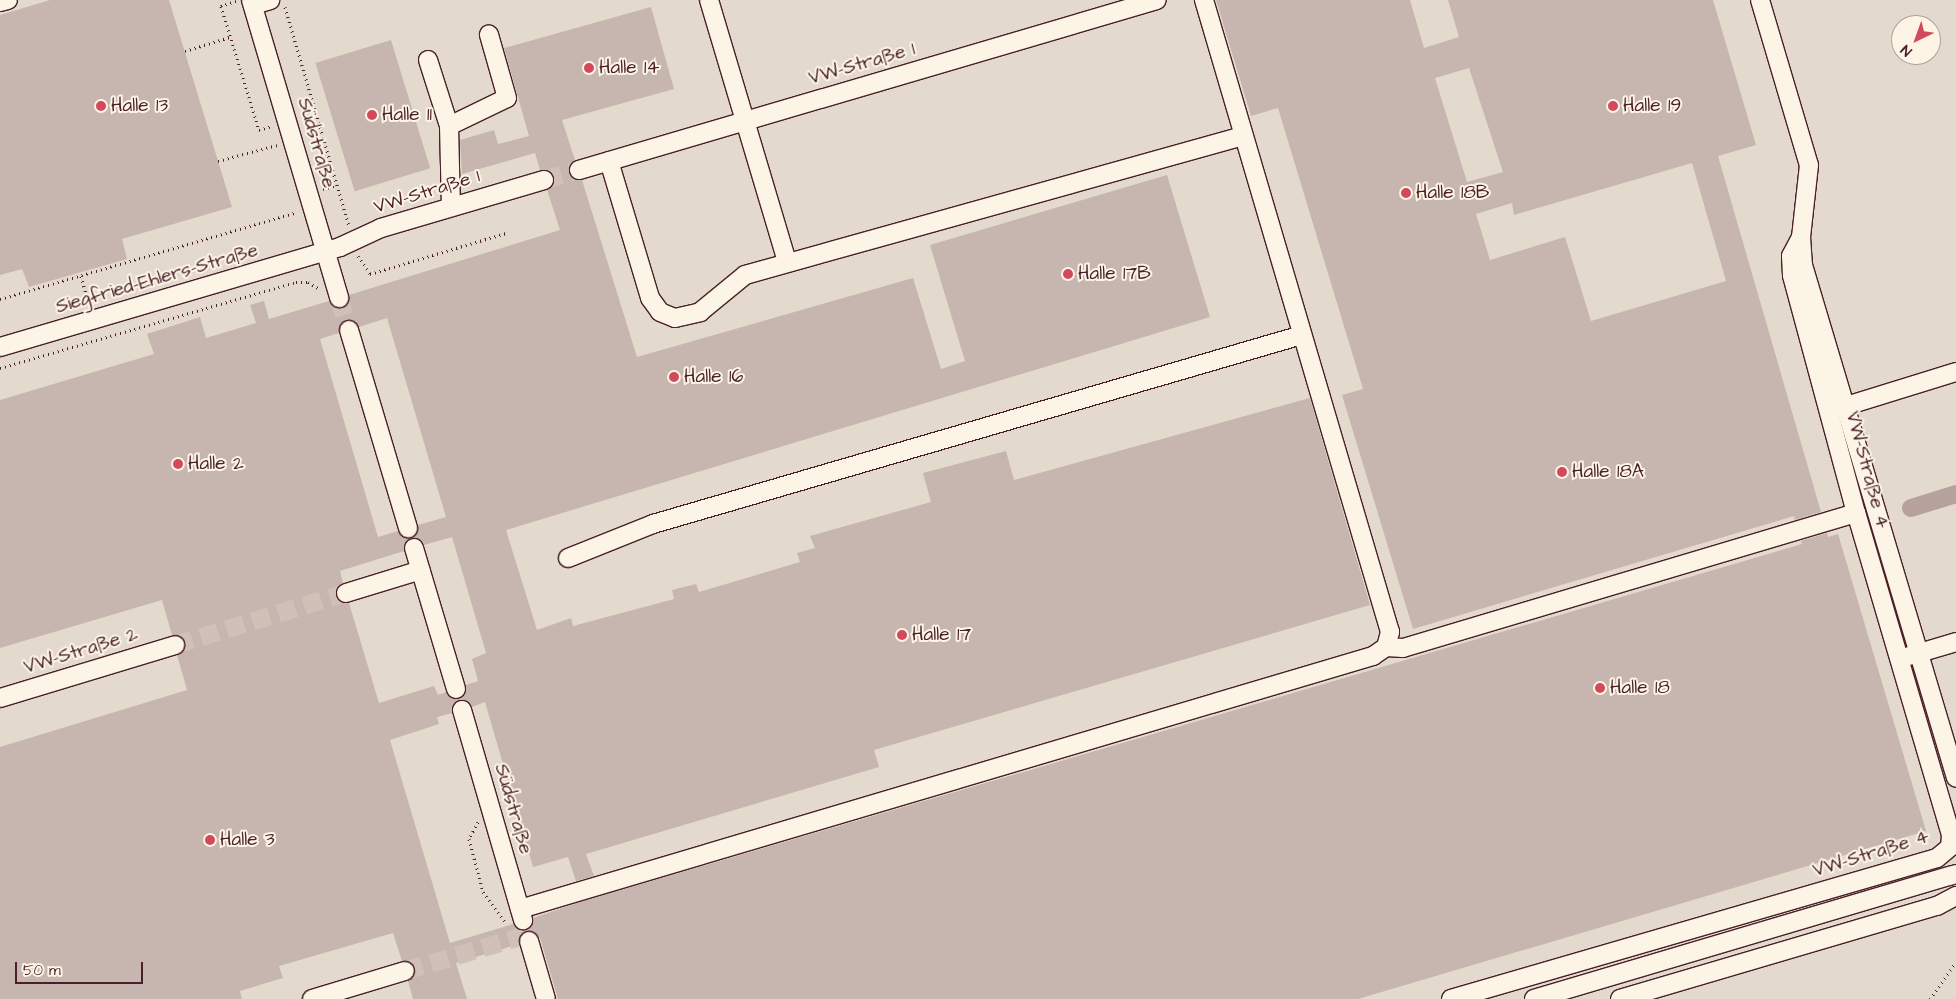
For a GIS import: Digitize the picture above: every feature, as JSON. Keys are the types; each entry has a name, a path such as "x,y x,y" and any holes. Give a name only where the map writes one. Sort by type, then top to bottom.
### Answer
{"street":[{"path":"0,2 8,0"},
{"path":"247,2 270,0"},
{"path":"709,0 787,262"},
{"name":"VW-Straße 1","path":"578,170 1157,0"},
{"path":"1204,0 1390,632 1386,647 1403,648 1856,514"},
{"path":"1760,0 1809,165 1801,237 1803,265 1956,778"},
{"name":"Südstraße","path":"247,2 326,251 339,298"},
{"path":"449,126 507,98 489,35"},
{"path":"428,60 449,126 451,207"},
{"path":"609,161 650,298 660,312 675,318 700,312 744,275 1243,136"},
{"name":"VW-Straße 1","path":"326,251 381,228 544,180"},
{"name":"VW-Straße 4","path":"1451,999 1937,858 1953,850 1856,514 1792,275 1791,256 1801,237"},
{"name":"Siegfried-Ehlers-Straße","path":"0,347 326,251"},
{"path":"349,330 408,528"},
{"path":"568,558 653,524 1302,336"},
{"path":"1846,406 1956,372"},
{"path":"414,548 456,689"},
{"path":"346,593 421,570"},
{"path":"1899,659 1956,642"},
{"name":"VW-Straße 2","path":"0,698 175,645"},
{"name":"Südstraße","path":"462,710 522,915 1374,656 1386,647"},
{"path":"1534,999 1956,874"},
{"path":"1620,999 1937,906 1956,896"},
{"path":"529,941 546,999"},
{"path":"312,999 405,971"}],"path":[{"path":"282,0 359,260 370,274 506,234"},
{"path":"247,2 221,6 258,130 274,126 282,153"},
{"path":"185,51 230,37"},
{"path":"218,161 280,145"},
{"path":"0,299 300,211 298,204"},
{"path":"0,368 296,282 308,282 322,293"},
{"path":"480,818 469,838 483,892 507,926"},
{"path":"1930,999 1956,962"}],"shaded area":[{"path":"0,0 1956,0 1956,999 0,999"}],"building":[{"name":"Halle 13","path":"50,0 169,0 232,207 122,239 127,259 29,287 22,269 0,275 0,15"},
{"path":"1216,0 1410,0 1424,48 1459,37 1448,0 1713,0 1756,145 1718,156 1821,512 1795,520 1794,516 1413,629 1342,395 1363,389 1278,108 1251,116","holes":["1469,68 1503,172 1467,182 1435,78","1692,163 1726,281 1591,321 1565,237 1490,260 1476,214 1512,203 1514,215"]},
{"path":"651,7 674,89 562,120 575,160 569,167 569,173 576,180 582,180 637,357 913,278 941,369 965,361 930,245 1167,175 1210,317 506,530 537,630 571,618 573,626 674,599 672,590 696,584 699,592 800,562 797,553 815,548 810,536 931,502 923,473 1006,451 1014,480 1310,398 1370,605 874,750 879,767 586,854 594,876 576,881 568,857 533,867 485,702 472,707 465,700 459,700 452,707 452,713 437,717 439,724 390,740 450,943 513,924 520,930 526,930 533,918 583,901 1802,544 1801,541 1827,533 1828,537 1838,534 1926,831 1358,999 558,999 540,938 531,931 521,934 519,944 456,963 467,999 413,999 408,981 415,974 415,967 408,961 402,961 393,933 279,966 283,978 240,991 242,999 0,999 0,747 187,690 177,655 183,652 185,642 182,637 172,635 162,600 0,648 0,400 154,354 147,334 200,317 206,338 256,323 250,305 264,301 269,319 329,301 332,306 342,308 347,305 349,295 560,230 547,190 554,183 554,177 547,170 540,170 535,153 462,174 460,140 494,130 498,144 529,136 504,48","holes":["387,318 446,517 418,525 418,531 412,538 421,540 424,545 452,537 486,653 472,659 478,681 466,685 466,692 459,699 449,697 446,692 438,695 434,686 379,703 349,603 339,601 336,596 338,586 343,583 340,571 404,551 404,545 410,538 401,536 398,531 378,537 320,339 339,333 339,327 346,320 352,320 359,327"]},
{"name":"Halle 11","path":"391,40 430,168 355,191 315,63"}],"waterway":[{"path":"1911,508 1956,494"}],"tunnel":[{"path":"544,180 579,170"},
{"path":"339,298 349,330"},
{"path":"175,645 346,593"},
{"path":"405,971 527,935"}],"place":[{"name":"Halle 14","path":"589,68"},
{"name":"Halle 13","path":"101,106"},
{"name":"Halle 19","path":"1613,106"},
{"name":"Halle 11","path":"372,115"},
{"name":"Halle 18B","path":"1406,193"},
{"name":"Halle 17B","path":"1068,274"},
{"name":"Halle 16","path":"674,377"},
{"name":"Halle 2","path":"178,464"},
{"name":"Halle 18A","path":"1562,472"},
{"name":"Halle 17","path":"902,635"},
{"name":"Halle 18","path":"1600,688"},
{"name":"Halle 3","path":"210,840"}]}
